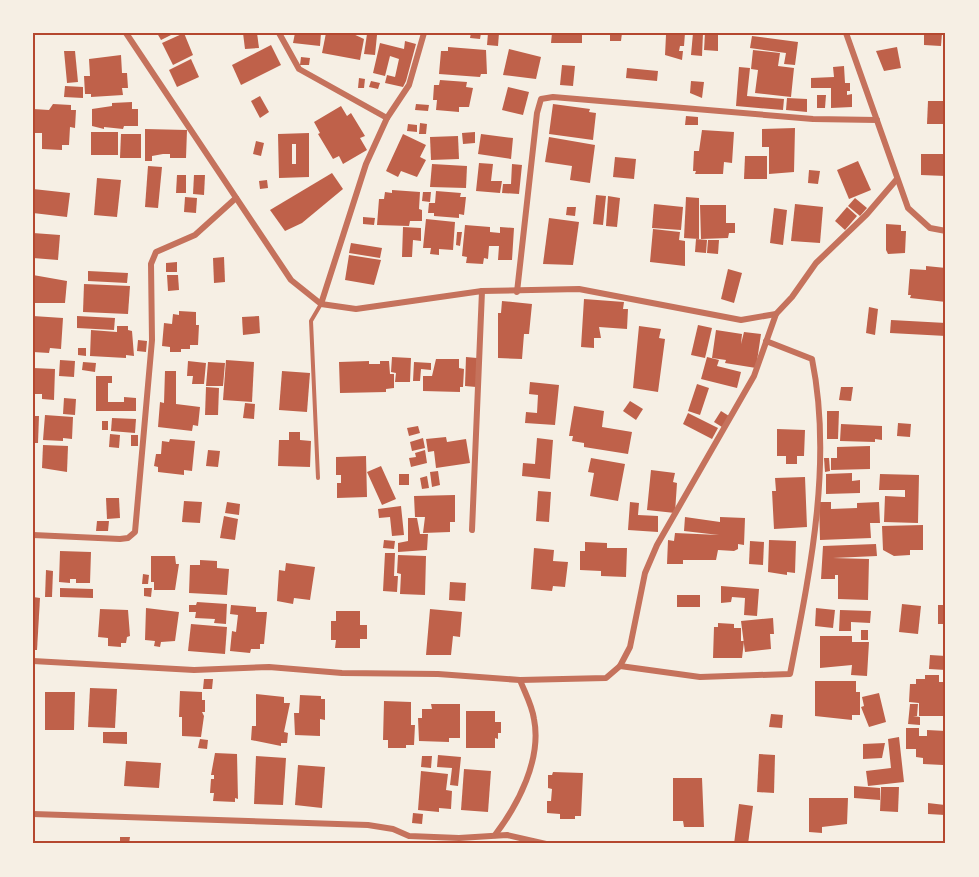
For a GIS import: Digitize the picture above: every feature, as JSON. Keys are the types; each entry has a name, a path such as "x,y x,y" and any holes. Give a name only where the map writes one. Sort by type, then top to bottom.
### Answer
{"street":[{"path":"126,33 291,279 321,304 356,309 482,291 579,289 741,320 776,314"},
{"path":"279,33 299,69 387,118"},
{"path":"321,304 366,164 387,118 410,85 424,33"},
{"path":"846,33 908,208 930,228 946,231"},
{"path":"517,292 537,113 541,99 553,97 813,119 877,120"},
{"path":"33,661 194,670 269,668 342,673 438,674 520,680 606,678 620,666 630,647 645,573 657,545 754,376 776,314 792,297 816,263 867,214 897,179"},
{"path":"33,535 120,539 129,538 135,532 152,340 151,264 156,252 195,235 236,198"},
{"path":"472,530 482,291"},
{"path":"620,666 700,677 790,674 811,571 820,444 818,390 812,359 766,341"},
{"path":"495,835 514,807 535,745 535,721 520,680"},
{"path":"33,814 368,825 393,829 408,836 459,838 495,835 520,836 546,844"}],"lane":[{"path":"318,478 311,321 321,304"}],"building":[{"path":"157,33 175,33 161,40"},
{"path":"184,33 193,55 173,65 162,43"},
{"path":"243,33 257,33 259,48 245,49"},
{"path":"295,33 321,33 320,46 293,43"},
{"path":"326,33 351,33 364,39 360,60 322,53"},
{"path":"471,33 481,33 480,39 470,38"},
{"path":"488,33 499,33 498,46 487,45"},
{"path":"552,33 582,33 582,43 551,43"},
{"path":"610,33 622,33 621,41 610,41"},
{"path":"657,33 685,33 684,46 680,46 679,51 683,51 682,60 665,55 666,35"},
{"path":"693,33 703,33 702,56 691,55"},
{"path":"705,33 718,33 718,51 704,50"},
{"path":"924,33 942,33 941,46 924,45"},
{"path":"367,34 377,35 375,55 364,54"},
{"path":"752,36 798,42 795,65 784,64 786,53 750,48"},
{"path":"405,41 416,44 406,81 403,87 385,83 387,75 395,77 399,59 390,56 385,76 373,73 380,43 404,49"},
{"path":"271,45 281,65 241,85 232,65"},
{"path":"448,47 486,50 487,74 481,74 480,77 439,74 441,51 448,51"},
{"path":"897,47 901,68 884,71 876,51"},
{"path":"509,49 541,57 536,79 503,75"},
{"path":"753,50 780,53 778,66 794,68 791,97 755,93 758,70 751,69"},
{"path":"64,51 75,51 78,82 67,83"},
{"path":"121,55 122,73 127,73 128,88 122,88 123,95 91,97 91,94 85,94 84,76 90,76 89,59"},
{"path":"301,57 310,58 309,65 300,65"},
{"path":"191,59 199,77 177,87 169,70"},
{"path":"562,65 575,66 573,86 560,85"},
{"path":"844,66 845,83 850,83 850,91 847,91 847,95 852,94 852,107 831,108 831,88 811,88 811,78 834,77 833,67"},
{"path":"739,67 750,68 747,96 784,99 783,110 736,106"},
{"path":"627,68 658,71 657,81 626,78"},
{"path":"359,78 365,79 364,88 358,88"},
{"path":"440,80 467,82 466,87 473,88 469,107 459,107 459,112 436,110 437,100 433,100 434,85 439,85"},
{"path":"371,81 380,83 378,89 369,87"},
{"path":"691,81 704,82 702,98 690,93"},
{"path":"65,86 83,87 83,98 64,97"},
{"path":"508,87 529,92 523,115 502,110"},
{"path":"817,95 826,95 825,108 817,108"},
{"path":"260,96 269,112 260,118 251,101"},
{"path":"787,98 807,99 807,112 786,110"},
{"path":"928,101 945,101 945,124 927,124"},
{"path":"132,102 132,109 138,109 138,126 124,126 123,129 104,127 104,129 92,126 92,109 112,106 112,103"},
{"path":"53,104 71,105 71,110 76,110 75,128 70,127 69,145 62,145 62,150 42,149 42,133 33,133 33,109 49,110"},
{"path":"416,104 429,105 428,111 415,110"},
{"path":"553,104 590,109 589,112 596,113 593,140 549,134"},
{"path":"341,106 347,116 351,113 365,136 360,138 367,150 343,164 339,156 333,159 318,134 320,133 314,122"},
{"path":"686,116 698,117 698,125 685,125"},
{"path":"420,123 427,124 426,134 419,134"},
{"path":"408,124 417,125 417,132 407,131"},
{"path":"795,128 794,172 769,174 769,147 762,147 762,129"},
{"path":"145,129 187,130 186,158 170,158 170,154 163,154 152,156 152,161 145,161"},
{"path":"702,130 734,132 732,163 724,162 723,174 695,174 696,171 693,171 694,151 699,151"},
{"path":"91,132 118,132 118,155 91,155"},
{"path":"475,132 475,143 463,144 462,133"},
{"path":"309,133 309,177 279,178 278,134","holes":["292,144 296,144 296,164 292,164"]},
{"path":"121,134 141,134 141,158 120,158"},
{"path":"403,134 426,145 420,157 426,160 417,177 401,171 398,177 386,171"},
{"path":"481,134 513,138 511,159 478,154"},
{"path":"458,136 459,159 431,160 430,137"},
{"path":"549,137 595,145 590,183 570,180 572,166 545,162"},
{"path":"256,141 264,143 261,156 253,154"},
{"path":"921,154 946,154 946,176 921,175"},
{"path":"745,156 767,156 767,179 744,179"},
{"path":"615,157 636,159 634,179 613,177"},
{"path":"858,161 871,190 849,199 837,170"},
{"path":"479,163 493,164 491,181 502,181 500,193 476,191"},
{"path":"432,164 467,166 466,188 430,187"},
{"path":"512,164 522,165 519,194 502,193 503,184 511,184"},
{"path":"148,166 162,167 158,208 145,207"},
{"path":"809,170 820,171 818,184 808,183"},
{"path":"332,173 343,189 302,223 285,231 270,210"},
{"path":"177,175 186,175 186,193 176,193"},
{"path":"194,175 205,175 204,195 193,194"},
{"path":"97,178 121,180 117,217 94,215"},
{"path":"267,180 268,188 260,189 259,181"},
{"path":"33,189 70,193 67,217 33,213"},
{"path":"392,190 420,192 419,209 422,210 422,221 410,221 409,226 377,225 379,199 384,199 385,192 392,193"},
{"path":"436,191 461,193 460,197 466,197 464,215 459,214 459,218 434,216 434,213 428,213 429,203 435,203"},
{"path":"423,192 431,192 430,202 422,201"},
{"path":"596,195 606,196 603,225 593,224"},
{"path":"608,196 620,198 617,227 606,226"},
{"path":"185,197 197,198 196,213 184,212"},
{"path":"686,197 699,198 699,239 684,238"},
{"path":"855,198 867,208 860,216 848,206"},
{"path":"654,204 683,207 681,230 652,228"},
{"path":"795,204 823,207 820,243 791,241"},
{"path":"700,205 726,205 726,223 735,223 735,233 729,233 728,238 701,239"},
{"path":"567,207 576,207 575,216 566,215"},
{"path":"847,207 857,216 845,230 835,221"},
{"path":"774,208 787,210 783,245 770,243"},
{"path":"363,217 375,218 374,225 363,224"},
{"path":"549,218 579,222 573,265 543,264"},
{"path":"426,219 455,222 453,250 439,249 439,255 430,254 431,248 423,248"},
{"path":"886,224 901,225 901,231 906,231 905,253 888,254"},
{"path":"465,225 490,227 490,232 500,233 500,227 514,228 512,260 498,260 499,246 489,246 488,259 484,258 483,264 466,263 467,257 462,256"},
{"path":"403,227 421,228 421,241 413,240 412,257 402,257"},
{"path":"653,229 680,232 679,240 685,241 685,266 650,262"},
{"path":"457,232 462,232 460,246 456,245"},
{"path":"33,233 60,235 58,260 33,258"},
{"path":"696,239 707,240 706,253 695,252"},
{"path":"708,240 719,240 718,254 707,253"},
{"path":"351,243 382,248 380,258 349,253"},
{"path":"349,255 381,260 374,285 345,280"},
{"path":"224,257 225,282 214,283 213,258"},
{"path":"177,262 177,272 166,272 166,263"},
{"path":"926,266 946,268 946,302 910,298 911,295 908,295 910,269 926,270"},
{"path":"728,269 742,273 734,303 721,299"},
{"path":"88,271 128,273 127,283 88,281"},
{"path":"33,275 67,281 65,303 33,303"},
{"path":"167,275 178,275 179,290 168,291"},
{"path":"84,284 130,286 128,314 83,312"},
{"path":"584,299 624,302 623,309 628,309 627,329 599,327 601,338 594,338 594,348 581,347"},
{"path":"502,301 532,304 529,334 524,334 522,359 498,358 498,313 501,313"},
{"path":"869,307 878,309 875,335 866,333"},
{"path":"179,311 196,312 196,325 199,325 198,345 190,345 190,349 181,349 181,352 170,352 170,347 162,346 164,323 172,324 173,314 179,315"},
{"path":"33,316 63,318 61,349 50,348 49,353 33,352"},
{"path":"77,316 115,318 114,330 77,328"},
{"path":"259,316 260,333 243,335 242,317"},
{"path":"891,320 946,323 946,336 890,333"},
{"path":"698,325 712,328 705,358 691,355"},
{"path":"117,326 128,326 128,330 132,331 134,356 126,355 126,358 90,356 91,330 117,332"},
{"path":"639,326 661,329 659,338 665,339 658,392 633,388"},
{"path":"716,330 742,334 741,344 744,332 761,334 756,368 725,363 726,360 712,358"},
{"path":"138,340 147,341 146,352 137,351"},
{"path":"78,348 86,348 86,356 78,355"},
{"path":"392,357 411,358 410,382 395,382 396,373 391,372"},
{"path":"466,357 477,358 476,387 465,386"},
{"path":"707,357 719,360 717,366 741,372 737,388 701,379"},
{"path":"436,359 459,359 459,368 464,369 463,387 460,387 460,392 423,391 423,376 432,376"},
{"path":"60,360 75,361 74,377 59,376"},
{"path":"226,360 254,362 252,402 223,400"},
{"path":"188,361 206,363 204,384 192,384 193,376 187,376"},
{"path":"369,361 369,364 380,364 380,361 389,361 390,374 394,374 394,388 386,389 386,392 340,393 339,362"},
{"path":"83,362 96,363 95,372 82,370"},
{"path":"208,362 225,363 223,386 206,386"},
{"path":"414,362 431,363 431,370 421,369 420,381 413,381"},
{"path":"33,368 55,369 54,400 42,399 42,394 33,394"},
{"path":"165,371 176,371 176,404 200,407 198,426 193,425 192,431 158,427 160,402 164,403"},
{"path":"282,371 310,373 307,412 279,410"},
{"path":"96,376 112,376 112,383 108,383 108,402 124,402 124,397 136,398 136,411 96,411"},
{"path":"530,382 559,385 555,425 525,423 526,412 537,413 538,395 529,394"},
{"path":"697,384 709,388 700,415 688,411"},
{"path":"206,387 219,388 218,415 205,415"},
{"path":"841,387 853,387 851,401 839,400"},
{"path":"64,398 76,399 75,415 63,414"},
{"path":"630,401 643,409 636,420 623,411"},
{"path":"245,403 255,404 254,419 243,418"},
{"path":"574,406 604,411 602,427 632,432 628,454 584,447 584,443 572,441 573,436 569,436"},
{"path":"721,411 729,416 722,427 714,422"},
{"path":"827,411 839,411 838,439 827,439"},
{"path":"688,413 718,428 712,439 683,424"},
{"path":"45,415 73,417 72,439 43,440"},
{"path":"33,416 39,416 38,443 33,443"},
{"path":"112,418 136,419 135,433 111,431"},
{"path":"102,421 108,421 108,430 102,430"},
{"path":"898,423 911,424 910,437 897,436"},
{"path":"841,424 882,426 882,440 875,439 875,442 840,441"},
{"path":"418,426 420,433 409,436 407,428"},
{"path":"777,429 805,430 804,456 797,456 797,464 786,464 786,456 777,456"},
{"path":"289,432 300,432 300,440 311,441 310,467 278,466 279,440 289,440"},
{"path":"110,434 120,435 119,448 109,447"},
{"path":"131,435 138,435 138,446 131,446"},
{"path":"446,437 447,442 466,439 470,463 436,468 434,451 428,452 426,439"},
{"path":"423,438 425,448 412,451 410,442"},
{"path":"537,438 553,440 550,479 522,476 523,463 535,464"},
{"path":"170,439 195,441 192,471 184,470 184,475 158,472 158,467 154,466 156,454 161,454 162,441 169,442"},
{"path":"43,445 68,446 67,472 42,468"},
{"path":"870,446 870,469 831,470 831,458 837,458 837,447"},
{"path":"208,450 220,451 218,467 206,466"},
{"path":"425,450 427,463 411,467 409,458 416,457 415,453"},
{"path":"366,456 367,497 337,498 337,483 341,483 341,475 336,475 336,457"},
{"path":"591,458 625,464 618,501 590,496 594,473 588,472"},
{"path":"824,458 829,458 830,471 825,472"},
{"path":"381,466 396,499 382,505 367,472"},
{"path":"651,470 675,473 673,482 677,483 675,513 647,510"},
{"path":"438,471 440,485 432,487 430,472"},
{"path":"852,473 852,481 860,480 860,493 826,494 826,474"},
{"path":"399,474 409,474 409,485 399,485"},
{"path":"880,474 919,475 918,523 884,522 885,496 905,497 905,490 879,490"},
{"path":"427,476 429,488 422,489 420,478"},
{"path":"805,477 807,527 774,529 772,491 776,491 775,478"},
{"path":"538,491 551,492 549,522 536,521"},
{"path":"455,495 455,522 450,522 450,532 423,533 425,517 415,517 414,496"},
{"path":"106,498 119,498 120,518 107,519"},
{"path":"184,501 202,502 200,523 182,522"},
{"path":"227,502 240,504 239,515 225,513"},
{"path":"630,502 639,503 638,515 658,516 658,532 628,530"},
{"path":"819,502 831,502 831,509 857,508 857,503 879,502 880,523 870,523 871,538 820,540"},
{"path":"401,506 404,535 392,536 390,517 379,518 378,509"},
{"path":"224,516 238,519 235,540 220,538"},
{"path":"685,517 720,522 720,517 745,518 744,545 738,544 738,549 734,551 718,550 716,560 683,560 683,564 667,564 668,540 674,541 675,533 719,535 684,531"},
{"path":"408,518 417,518 420,534 428,534 427,550 398,552 398,543 408,541"},
{"path":"97,521 109,521 108,531 96,531"},
{"path":"923,525 923,550 910,550 910,555 894,556 883,550 882,526"},
{"path":"384,540 395,541 394,549 383,548"},
{"path":"769,540 796,541 795,573 787,572 787,575 768,572"},
{"path":"750,541 764,542 763,565 749,564"},
{"path":"585,542 607,543 607,548 627,548 626,577 601,576 601,571 580,570 580,551 585,551"},
{"path":"876,544 877,556 833,558 869,559 868,600 838,599 838,575 835,575 835,579 821,579 823,546"},
{"path":"534,548 554,550 553,561 568,562 565,587 553,586 552,591 531,589"},
{"path":"60,551 91,552 90,583 76,583 76,579 70,579 70,583 59,582"},
{"path":"385,553 395,553 394,576 398,576 397,592 383,591"},
{"path":"398,555 426,556 425,595 400,594 401,574 397,573"},
{"path":"151,556 175,556 176,564 179,564 175,590 154,590 154,582 151,582"},
{"path":"200,560 217,561 217,568 229,569 227,595 189,593 190,565 200,565"},
{"path":"286,563 315,567 310,600 294,598 293,604 277,601 279,570 285,571"},
{"path":"46,570 53,571 52,597 45,597"},
{"path":"143,574 149,575 148,584 142,584"},
{"path":"450,582 466,583 465,601 449,600"},
{"path":"721,586 759,589 757,616 744,615 745,598 732,597 731,602 721,603"},
{"path":"60,588 93,589 93,598 60,597"},
{"path":"144,588 152,588 151,597 144,596"},
{"path":"677,595 700,595 700,607 677,607"},
{"path":"33,597 40,598 37,650 33,650"},
{"path":"197,602 227,604 226,624 214,623 215,619 195,618 196,612 189,612 189,605 196,605"},
{"path":"902,604 921,606 918,634 899,632"},
{"path":"231,605 256,607 256,612 267,612 264,644 260,644 260,649 251,649 250,653 230,651 232,631 236,632 238,615 230,614"},
{"path":"938,605 946,605 946,635 943,635 943,624 938,624"},
{"path":"146,608 179,612 175,641 161,642 160,647 154,646 155,641 145,640"},
{"path":"816,608 835,610 833,628 815,626"},
{"path":"100,609 128,610 130,636 127,637 126,643 121,643 121,647 108,646 108,638 98,637"},
{"path":"430,609 462,612 460,637 453,636 451,655 426,655"},
{"path":"840,610 871,611 870,623 851,622 851,631 839,631"},
{"path":"336,611 360,611 360,625 367,625 367,639 360,639 360,648 335,648 336,640 331,640 331,621 336,621"},
{"path":"773,618 774,634 770,634 771,649 745,652 741,621"},
{"path":"718,623 734,624 734,628 741,628 741,641 744,641 742,658 713,658 714,627 718,627"},
{"path":"191,624 227,627 225,654 188,651"},
{"path":"861,630 868,630 868,640 861,640"},
{"path":"820,636 852,636 852,642 869,642 867,676 851,675 852,665 820,668"},
{"path":"930,655 946,656 946,670 929,669"},
{"path":"925,675 939,675 939,682 946,682 946,716 919,716 919,703 909,702 910,684 916,684 916,679 925,679"},
{"path":"204,679 213,679 212,689 203,689"},
{"path":"815,681 856,681 856,692 860,692 860,715 852,715 852,720 815,716"},
{"path":"90,688 117,689 115,728 88,727"},
{"path":"180,691 202,692 205,712 202,712 204,716 201,737 182,736 182,717 179,717"},
{"path":"45,692 75,692 74,730 45,730"},
{"path":"879,693 886,722 869,727 861,707 864,706 862,697"},
{"path":"256,694 284,697 284,703 290,703 284,732 288,733 287,743 281,743 281,746 251,740 252,726 256,726"},
{"path":"300,695 321,696 321,699 325,699 325,720 320,719 320,736 295,735 294,713 299,713"},
{"path":"384,701 411,702 411,725 415,725 414,745 406,745 406,748 388,748 388,740 383,740"},
{"path":"431,704 460,704 460,738 449,738 449,742 419,741 418,718 422,718 422,709 432,709"},
{"path":"910,704 918,704 917,716 913,716 920,717 920,725 908,724"},
{"path":"466,711 495,711 495,722 501,722 501,733 498,733 498,739 495,738 495,748 466,748"},
{"path":"771,714 783,715 782,728 769,727"},
{"path":"906,728 919,728 919,736 927,736 927,730 946,731 946,763 943,765 923,764 923,758 916,757 916,749 906,749"},
{"path":"103,732 127,732 127,744 103,743"},
{"path":"899,737 904,782 868,786 866,771 891,768 888,739"},
{"path":"200,739 208,740 207,749 198,748"},
{"path":"885,743 882,758 863,759 863,744"},
{"path":"215,753 237,754 238,799 235,798 235,802 213,801 214,793 210,793 211,779 214,779 214,775 211,775"},
{"path":"759,754 775,755 774,793 757,792"},
{"path":"438,755 461,757 458,786 450,785 452,768 437,767"},
{"path":"256,756 286,758 283,805 254,804"},
{"path":"422,756 432,756 431,768 421,767"},
{"path":"126,761 161,763 159,788 124,786"},
{"path":"298,765 325,767 322,808 295,805"},
{"path":"464,769 491,771 488,812 461,810"},
{"path":"421,771 448,774 446,790 452,791 451,809 439,808 439,812 418,810"},
{"path":"553,772 583,773 581,816 575,816 575,819 560,819 560,814 547,813 547,801 551,801 552,789 548,788 548,775 552,775"},
{"path":"673,778 702,778 704,827 684,827 683,821 673,821"},
{"path":"854,786 880,788 880,800 854,798"},
{"path":"881,787 899,787 898,812 880,811"},
{"path":"809,798 848,798 847,824 822,827 822,833 809,832"},
{"path":"928,803 945,805 945,815 928,814"},
{"path":"739,804 753,806 748,844 734,844"},
{"path":"413,813 423,814 422,824 412,823"},
{"path":"120,837 130,837 129,844 120,844"}]}
